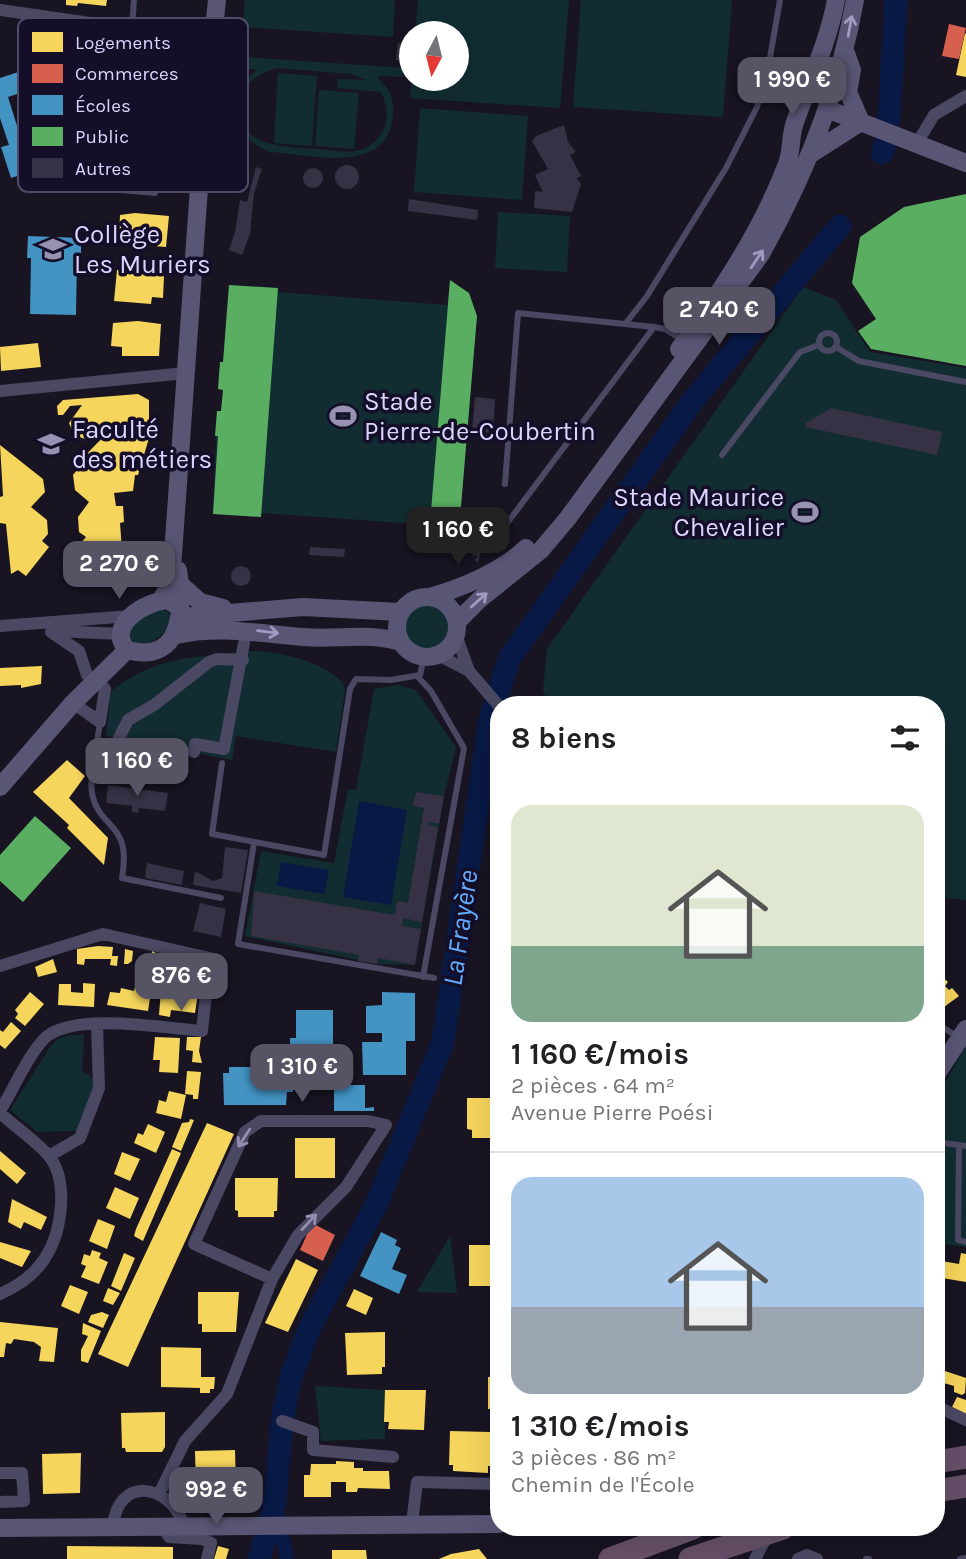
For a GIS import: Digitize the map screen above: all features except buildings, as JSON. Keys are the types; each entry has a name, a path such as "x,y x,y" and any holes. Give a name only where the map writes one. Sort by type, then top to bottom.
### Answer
{"highway":[{"path":"945,1460 966,1457"},
{"path":"945,1490 966,1486"},
{"path":"610,1559 672,1536"},
{"path":"690,1559 759,1536"}],"main road":[{"path":"216,18 217,0"},
{"path":"788,161 794,125 819,60 836,0"},
{"path":"400,642 397,622 400,612 412,600 430,597 470,583 498,569 536,539 761,254 811,155 846,52 855,0"},
{"path":"846,52 852,70 848,92 861,122"},
{"path":"819,60 826,68 823,88 827,108"},
{"path":"827,108 966,163"},
{"path":"122,641 148,652 162,647 176,635 244,630 303,637 368,636 400,642 410,652 431,656 452,643 456,629 480,599 541,551 690,345 768,208 788,161 815,115 827,108"},
{"path":"811,155 861,122"},
{"path":"160,601 170,586 199,192"},
{"path":"173,554 181,585 176,635"},
{"path":"181,585 200,602 211,607 244,611"},
{"path":"430,597 447,605 456,629"},
{"path":"0,772 92,677 122,641 131,616 143,606 168,600 180,613 331,607 400,612"},
{"path":"0,787 73,704 92,677"},
{"path":"945,1060 963,1033"},
{"path":"446,1522 490,1515"},
{"path":"0,1528 490,1524"}],"street":[{"path":"0,10 56,18"},
{"path":"917,144 934,115 966,96"},
{"path":"0,391 186,373"},
{"path":"0,626 131,616"},
{"path":"456,629 469,671 490,696"},
{"path":"0,635 91,630 122,641"},
{"path":"51,632 79,650 92,677 105,689 100,722 73,704"},
{"path":"194,752 194,744 224,749 243,660 244,643"},
{"path":"431,656 469,671"},
{"path":"119,738 128,720 154,705 209,662 216,659 243,660"},
{"path":"0,966 103,934 210,958 202,1031 97,1025 56,1029 44,1039 0,1112 49,1156 60,1178 59,1221 46,1257 22,1284 0,1294"},
{"path":"49,1156 80,1138 99,1088 97,1025"},
{"path":"160,1492 185,1441 227,1394 272,1279 298,1235 346,1187 386,1125 368,1121 261,1121 245,1132 194,1244 272,1279"},
{"path":"945,1410 966,1420"},
{"path":"282,1421 313,1432 313,1450 393,1457"},
{"path":"0,1472 22,1472 24,1501 0,1502"},
{"path":"412,1523 417,1482 490,1484"},
{"path":"113,1527 124,1499 138,1491 160,1492 174,1505 184,1526"},
{"path":"163,1526 169,1537 202,1539 211,1543 207,1559"},
{"path":"755,1559 767,1536"},
{"path":"798,1559 807,1555 817,1559"}],"lane":[{"path":"133,18 134,0"},
{"path":"626,323 647,296 726,168 757,107 768,69 780,0"},
{"path":"144,192 155,193"},
{"path":"505,484 518,313 665,329 690,345"},
{"path":"496,538 654,327"},
{"path":"820,345 821,337 829,333 836,338 836,347"},
{"path":"820,345 828,351 836,347"},
{"path":"722,455 800,352 820,345"},
{"path":"836,347 859,361 966,382"},
{"path":"222,763 212,834 324,855 350,688 356,679 368,681 420,675 431,656"},
{"path":"417,676 431,691 464,748 423,977"},
{"path":"100,722 92,793 100,809 121,835 126,857 122,878 221,898"},
{"path":"254,843 238,944 434,978"},
{"path":"945,1026 963,1033"},
{"path":"945,1143 963,1146 958,1240 966,1242"},
{"path":"960,1559 966,1558"}],"green space":[{"path":"245,0 395,0 393,37 248,27 248,18 244,18"},
{"path":"418,0 569,0 560,108 410,98 411,91 469,91 469,21 416,21"},
{"path":"581,0 732,0 723,117 573,107"},
{"path":"248,57 399,68 399,77 377,76 389,90 393,106 390,130 382,143 369,152 337,158 270,152 248,138 248,130 263,141 277,145 342,152 365,148 380,136 384,128 387,119 385,101 380,92 337,88 338,79 367,80 351,74 277,68 265,72 248,85 248,78 256,70 248,68"},
{"path":"278,73 317,76 312,146 274,143"},
{"path":"319,90 359,93 354,149 315,146"},
{"path":"420,108 528,116 522,200 414,192"},
{"path":"498,212 570,216 567,272 495,268"},
{"name":"Stade Pierre-de-Coubertin","path":"450,280 469,293 477,316 460,518 445,539 428,548 430,525 262,513 261,517 213,514 217,411 221,411 223,390 218,389 220,362 223,362 229,285 278,288 278,292 447,305"},
{"name":"Stade Maurice Chevalier","path":"803,287 836,300 870,352 966,368 966,900 945,898 945,696 545,696 543,690 547,649"},
{"path":"427,604 443,611 450,627 443,643 427,650 411,643 404,627 411,611"},
{"path":"160,609 168,612 171,618 163,633 139,646 129,641 128,631 137,620"},
{"path":"249,651 273,653 312,663 343,683 345,690 336,752 236,736 232,760 106,736 111,691 128,679 160,664 176,660"},
{"path":"398,685 416,690 456,747 444,796 415,965 377,964 245,936 261,851 334,863 348,789 356,790 374,689"},
{"path":"70,1035 84,1035 82,1071 90,1075 94,1084 77,1131 37,1132 10,1110 50,1047 58,1039"},
{"path":"966,1045 966,1247 945,1244 945,1083"},
{"path":"450,1236 457,1293 417,1292"},
{"path":"315,1386 385,1390 385,1439 321,1441"}],"water":[{"path":"359,801 407,810 391,905 343,897"},
{"path":"281,862 329,870 324,894 277,886"}],"waterway":[{"name":"La Frayère","path":"889,119 896,0"},
{"name":"La Frayère","path":"882,153 885,145"},
{"name":"La Frayère","path":"497,696 509,659 694,399 840,226"},
{"name":"La Frayère","path":"259,1559 275,1503 282,1421 291,1377 310,1327 377,1203 443,1042 490,720"},
{"path":"275,1503 287,1559"}],"place":[{"name":"Collège Les Muriers","path":"53,249"},
{"name":"Stade Pierre-de-Coubertin","path":"343,416"},
{"name":"Faculté des métiers","path":"51,444"},
{"name":"Stade Maurice Chevalier","path":"805,512"}]}
